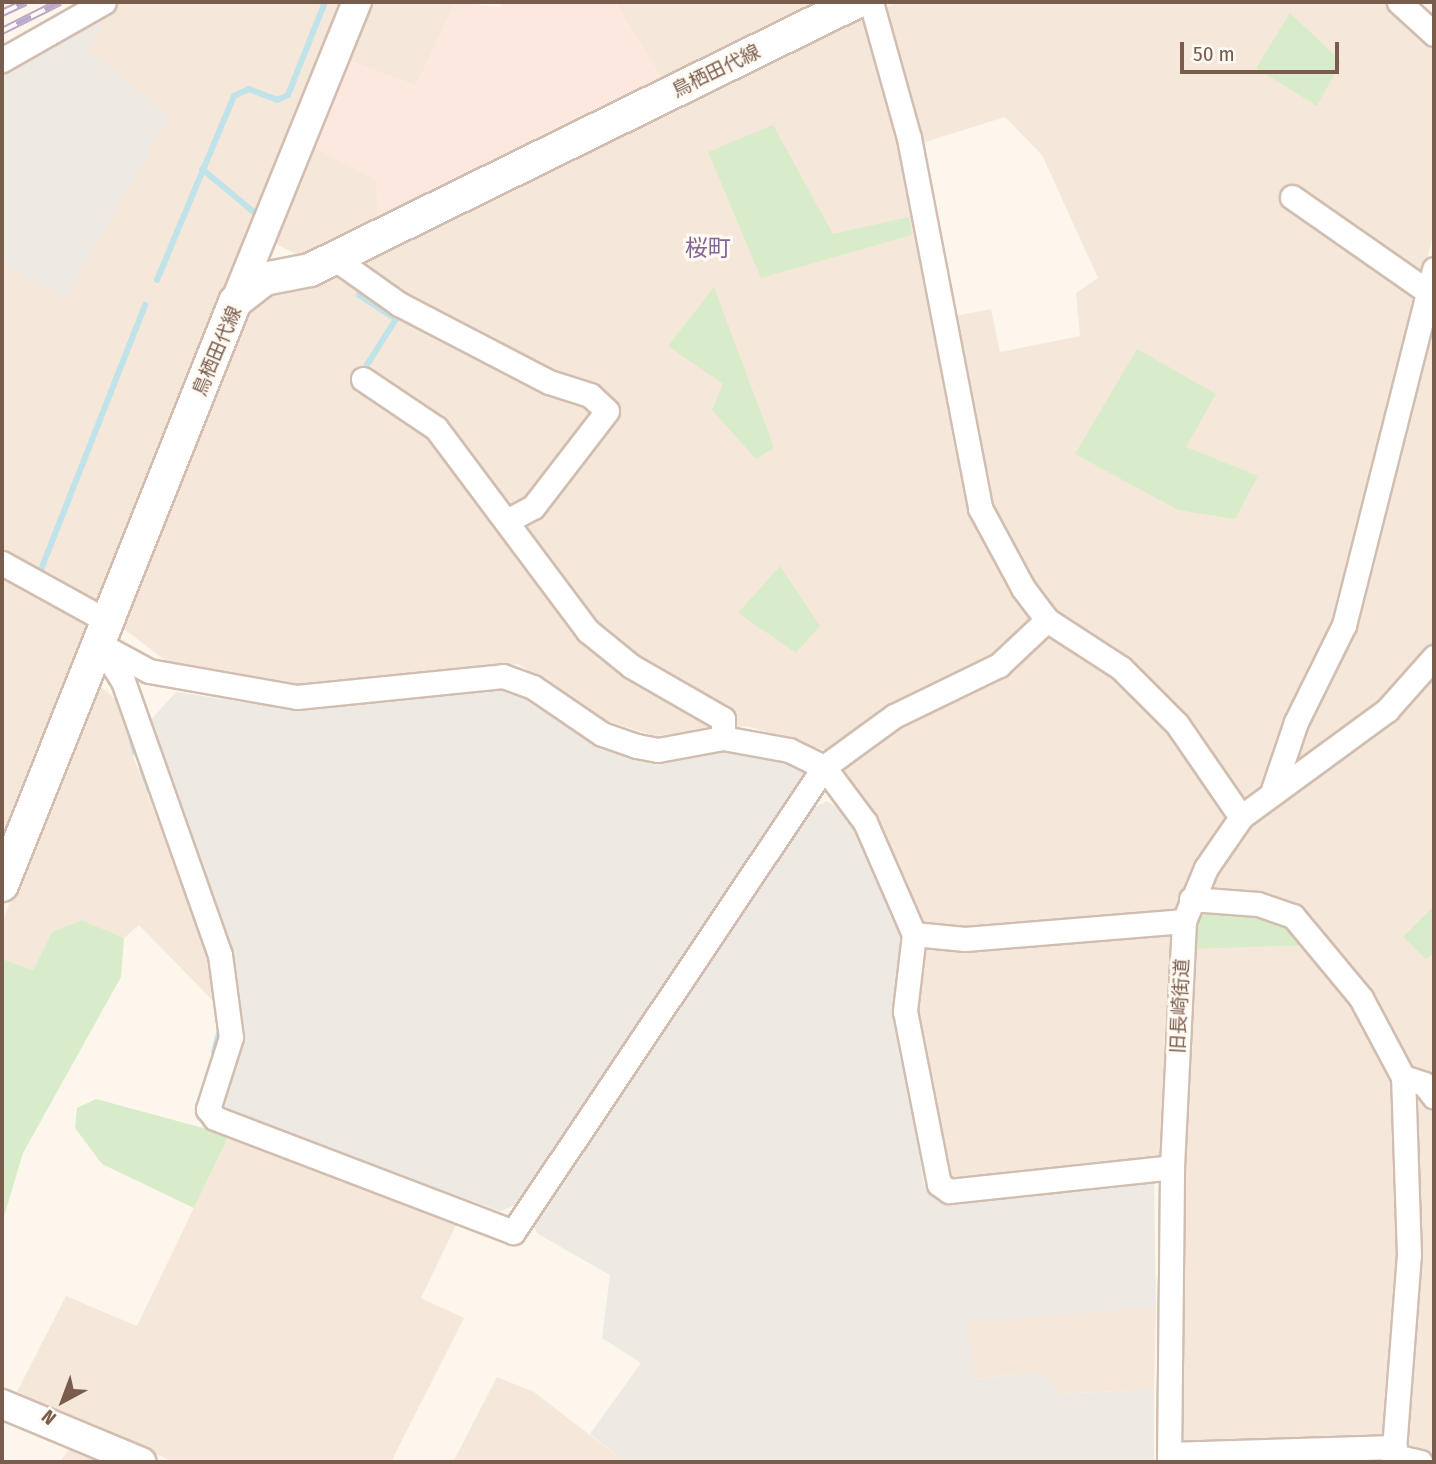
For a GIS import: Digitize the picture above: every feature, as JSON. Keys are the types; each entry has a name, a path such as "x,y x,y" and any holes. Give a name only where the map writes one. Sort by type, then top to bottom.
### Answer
{"main road":[{"name":"鳥栖田代線","path":"2,885 235,302 264,279 334,258 856,2"}],"street":[{"path":"2,60 104,2"},
{"path":"235,302 357,2"},
{"path":"871,2 909,138 980,508 1023,588 1048,620 1121,668 1177,724 1241,817"},
{"path":"1399,2 1434,34"},
{"path":"1292,197 1428,292"},
{"path":"334,258 399,304 549,383 590,395 607,411 533,507 509,520"},
{"path":"1273,790 1296,722 1344,625 1375,489 1429,331 1428,292 1434,269"},
{"path":"363,379 436,428 509,520 588,631 631,666 723,719 723,738"},
{"path":"2,563 104,633 149,671 232,691 297,698 503,676 533,687 602,734 637,747 658,750 723,738 789,750 824,767 865,822 915,934 905,1012 939,1184 949,1191 1172,1167"},
{"path":"104,633 220,955 231,1037 208,1110 215,1118 513,1232 824,767 894,716 999,666 1048,620"},
{"name":"旧長崎街道","path":"1169,1458 1172,1167 1184,921 1191,899 1241,817 1273,790 1387,710 1434,657"},
{"path":"1191,899 1258,904 1293,916 1361,998 1404,1077 1409,1255 1394,1455"},
{"path":"915,934 965,939 1184,921"},
{"path":"1404,1077 1424,1084 1434,1097"},
{"path":"2,1404 141,1462"},
{"path":"1169,1458 1394,1455 1420,1462"}],"shaded area":[{"path":"120,2 344,2 2,852 2,264 170,116 87,50 95,15"},
{"path":"369,2 456,2 416,86 345,59"},
{"path":"456,2 500,7 503,2 615,2 663,81 378,221 376,180 310,145 345,59 416,86"},
{"path":"615,2 826,2 663,81"},
{"path":"898,2 1384,2 1434,48 1434,229 1418,302 1434,348 1434,642 1371,711 1240,804 1201,855 1178,916 1159,1160 949,1184 919,1055 918,953 933,931 916,914 875,824 825,750 747,726 655,736 607,721 518,664 305,688 166,661 120,626 238,326 257,301 295,280 334,275","holes":["1005,117 1042,155 1098,278 1076,293 1080,336 1000,352 991,309 945,318 916,145"]},
{"path":"95,15 102,31 87,50 170,116 66,297 2,264 2,67"},
{"path":"310,145 377,180 378,221 304,258 272,242"},
{"path":"1434,667 1434,1086 1406,1071 1295,912 1200,896 1255,816"},
{"path":"97,683 121,704 135,761 206,946 216,1004 139,925 124,938 82,920 52,932 33,970 2,959 2,922"},
{"path":"512,688 586,734 727,748 801,765 807,776 519,1204 500,1211 228,1113 223,1097 240,1034 236,971 148,723 176,692 289,709"},
{"path":"827,801 847,814 901,921 896,1002 924,1185 940,1198 1154,1178 1156,1307 966,1323 975,1379 1042,1371 1059,1394 1154,1389 1154,1462 625,1462 590,1434 641,1363 602,1338 610,1275 538,1234 531,1222 809,810"},
{"path":"1287,922 1354,998 1392,1073 1402,1263 1386,1440 1178,1444 1191,949"},
{"path":"1408,1093 1434,1108 1434,1455 1403,1444"},
{"path":"229,1135 459,1219 421,1298 464,1318 391,1462 174,1462 17,1392 66,1296 137,1326"},
{"path":"1156,1307 1154,1389 1058,1394 1042,1371 974,1379 966,1322"},
{"path":"497,1377 534,1392 625,1462 453,1462"},
{"path":"71,1446 111,1462 60,1462"},
{"path":"1388,1456 1387,1462 1179,1462"}],"green space":[{"path":"1290,13 1341,61 1317,106 1256,68"},
{"path":"773,125 833,234 909,217 912,235 761,278 708,152"},
{"path":"714,287 774,448 756,459 712,410 723,384 668,346"},
{"path":"1137,349 1216,394 1186,447 1258,476 1235,519 1178,510 1075,454"},
{"path":"780,566 820,626 796,653 738,613"},
{"path":"1434,906 1434,953 1426,959 1403,937"},
{"path":"1200,910 1261,910 1312,945 1191,949"},
{"path":"82,920 124,938 121,977 23,1153 2,1223 2,959 33,970 52,932"},
{"path":"96,1099 229,1135 194,1208 102,1164 75,1128 77,1108"}],"waterway":[{"path":"157,280 234,96 249,89 277,100 288,95 325,2"},
{"path":"202,169 256,214"},
{"path":"359,295 396,319 363,371"},
{"path":"40,572 145,305"},
{"path":"131,737 135,752"},
{"path":"142,769 150,791"},
{"path":"214,1052 220,1029"}],"railway":[{"path":"2,13 26,2"},
{"path":"2,31 60,2"}],"district":[{"name":"桜町","path":"708,248"}]}
